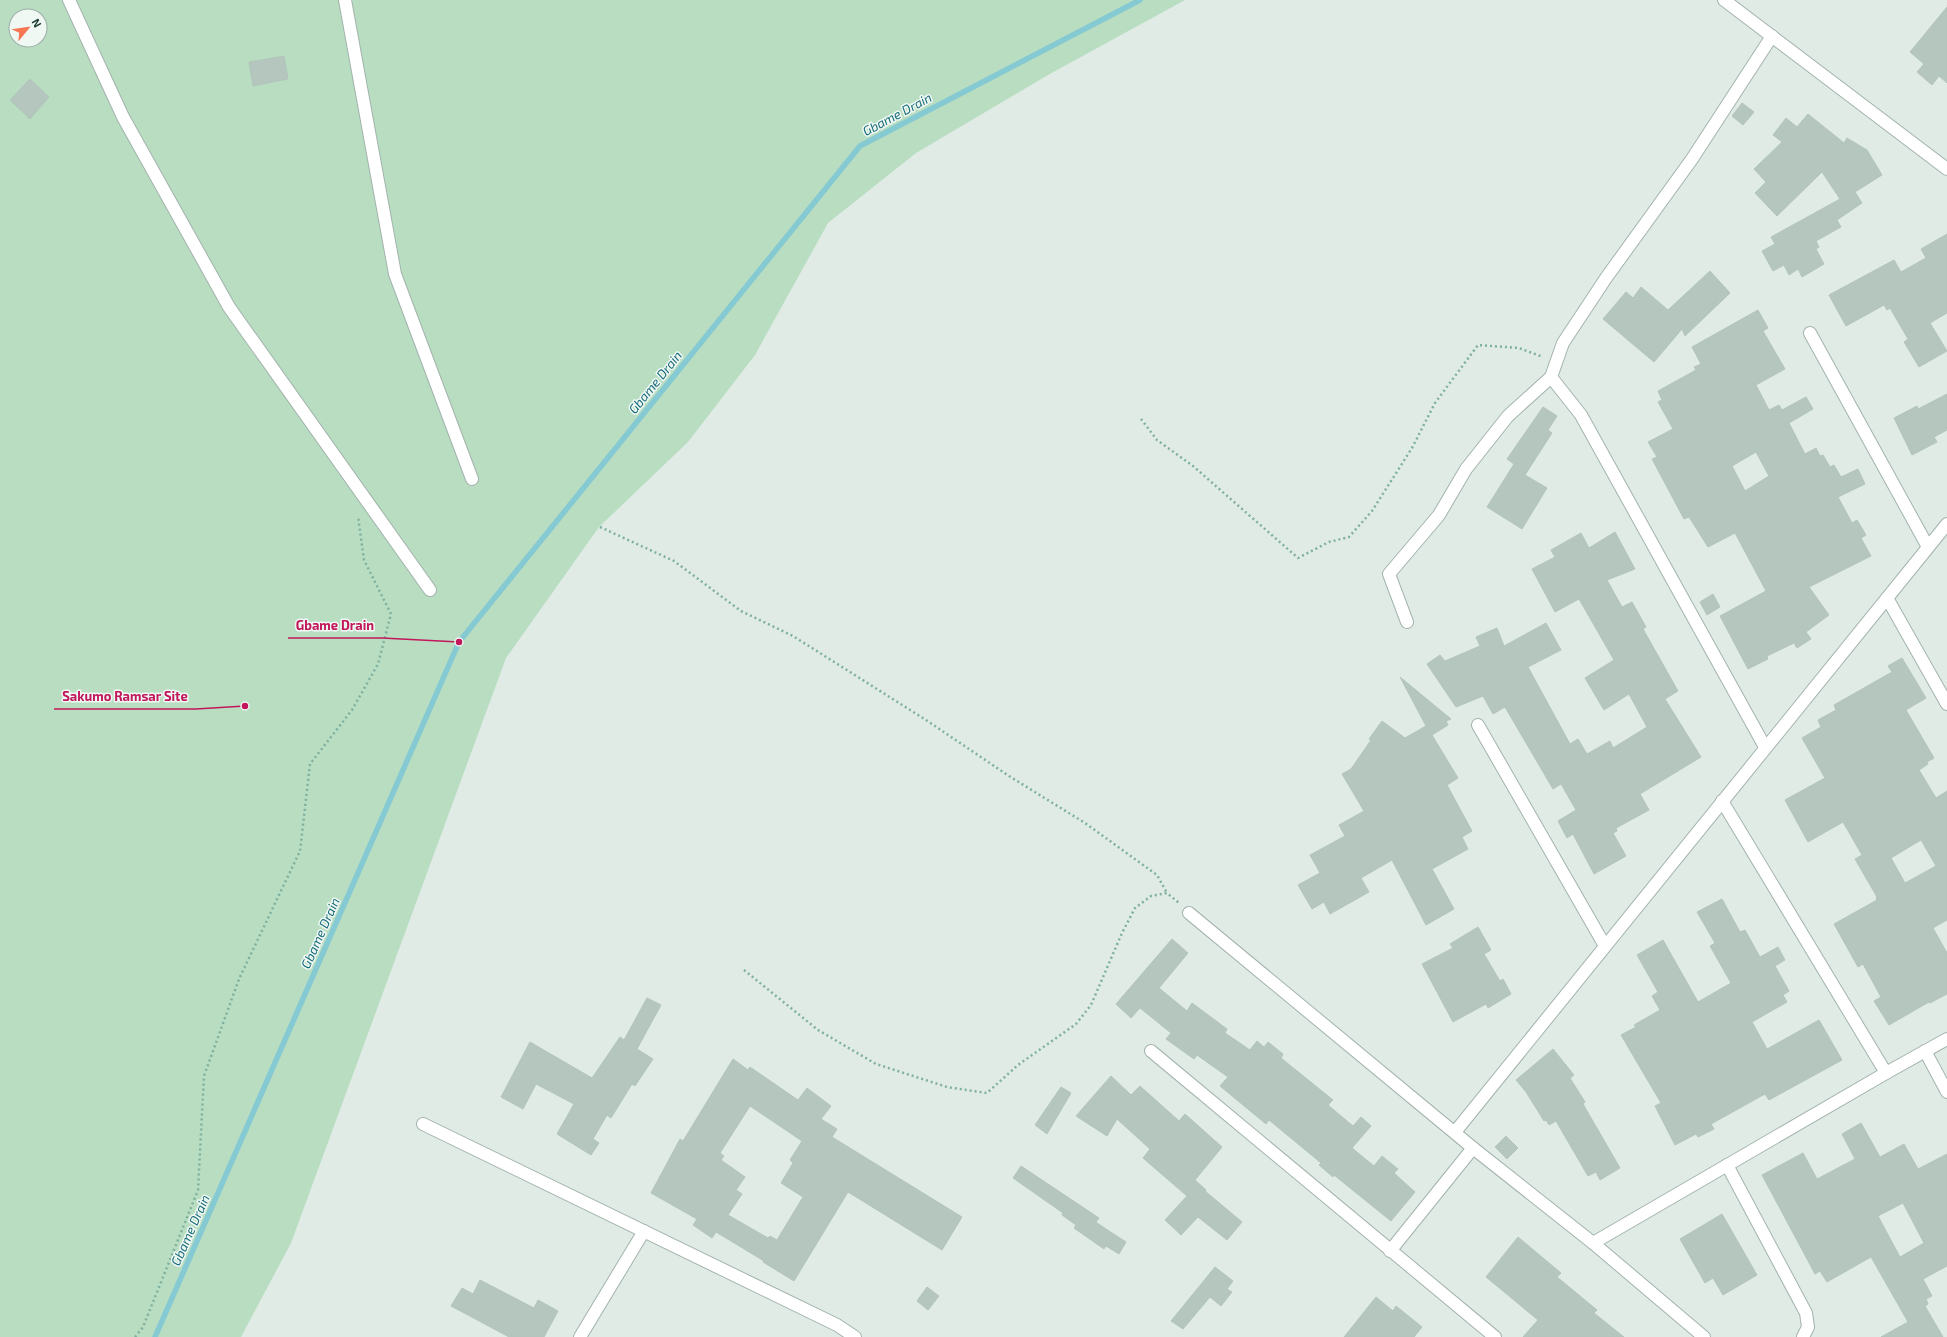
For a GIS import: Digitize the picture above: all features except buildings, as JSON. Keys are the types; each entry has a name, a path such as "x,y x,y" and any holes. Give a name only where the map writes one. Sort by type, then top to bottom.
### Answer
{"street":[{"path":"69,0 123,117 228,307 430,590"},
{"path":"345,0 395,274 472,480"},
{"path":"1724,0 1947,169"},
{"path":"1407,622 1389,574 1439,515 1466,468 1508,416 1551,377 1563,343 1606,278 1692,159 1772,36"},
{"path":"1810,333 1928,547"},
{"path":"1551,377 1581,415 1766,747"},
{"path":"1455,1132 1947,524"},
{"path":"1887,598 1944,690 1947,704"},
{"path":"1478,725 1605,946"},
{"path":"1722,801 1886,1073"},
{"path":"1189,913 1455,1132 1472,1148 1593,1243 1704,1337"},
{"path":"1593,1243 1947,1039"},
{"path":"1151,1051 1390,1252 1495,1337"},
{"path":"1925,1051 1947,1092"},
{"path":"423,1124 837,1325 855,1337"},
{"path":"1390,1252 1472,1148"},
{"path":"1727,1165 1806,1313 1808,1327 1803,1337"},
{"path":"580,1337 644,1231"}],"path":[{"path":"1141,419 1157,440 1193,466 1298,558 1329,542 1349,537 1372,511 1412,448 1434,402 1478,345 1519,348 1556,363"},
{"path":"135,1337 143,1327 198,1190 204,1076 239,979 300,850 310,764 352,710 378,664 391,614 364,560 358,515"},
{"path":"600,527 674,561 741,611 793,636 926,720 1009,776 1085,823 1157,875 1167,893 1177,900 1189,913"},
{"path":"744,970 818,1030 876,1064 947,1087 988,1093 1018,1065 1076,1024 1091,1005 1119,940 1135,908 1151,896 1167,893"}],"green space":[{"path":"0,0 1185,0 1048,75 916,153 828,223 755,355 688,442 599,527 506,658 291,1243 241,1337 0,1337"}],"waterway":[{"name":"Gbame Drain","path":"155,1337 459,642 860,146 1140,0"}],"place":[{"name":"Gbame Drain","path":"459,642"},
{"name":"Sakumo Ramsar Site","path":"245,706"}]}
